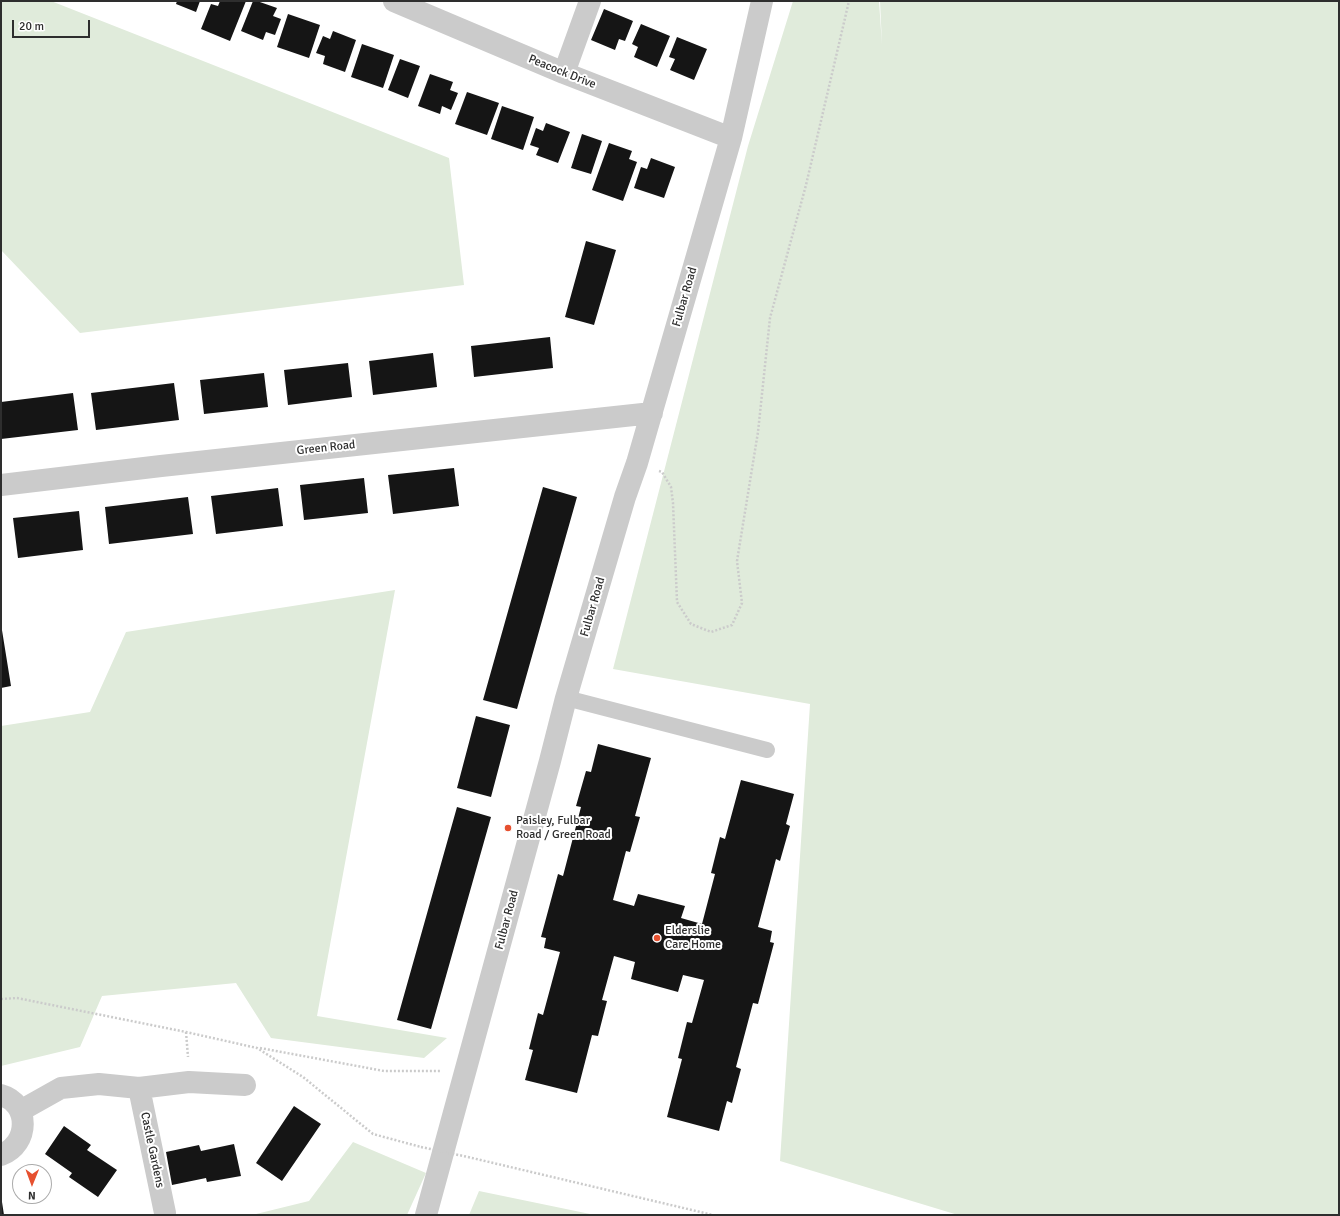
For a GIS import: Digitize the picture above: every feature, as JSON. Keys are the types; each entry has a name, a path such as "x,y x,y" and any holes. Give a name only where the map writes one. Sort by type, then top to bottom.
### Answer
{"street":[{"name":"Peacock Drive","path":"394,1 564,73 731,138"},
{"path":"564,73 590,1"},
{"name":"Fulbar Road","path":"426,1215 566,698 625,497 652,413 731,138 762,1"},
{"name":"Green Road","path":"1,484 652,413"},
{"path":"20,1111 61,1088 99,1084 139,1088 189,1082 245,1085"},
{"name":"Castle Gardens","path":"139,1088 165,1213"},
{"path":"1,1095 5,1096 14,1103 20,1111 23,1125 21,1136 16,1146 1,1155"}],"lane":[{"path":"566,698 767,750"}],"path":[{"path":"637,463 662,472 671,487 673,503 676,602 692,624 711,632 732,625 742,603 737,561 758,432 770,318 806,185 849,1"},
{"path":"1,999 17,998 257,1048 384,1071 465,1073"},
{"path":"257,1048 303,1077 373,1134 421,1147 713,1215"}],"green space":[{"path":"1,1 51,1 449,158 464,285 80,333 1,250"},
{"path":"793,1 879,1 882,45 880,1 1339,1 1339,1215 958,1215 780,1161 810,704 613,669 748,146"},
{"path":"395,590 317,1016 447,1038 424,1058 271,1038 236,983 102,996 80,1047 1,1066 1,726 90,712 126,632"},
{"path":"353,1142 426,1173 407,1215 252,1215 309,1201"},
{"path":"479,1191 595,1215 469,1215"}],"building":[{"path":"177,1 200,1 196,12 176,4"},
{"path":"220,1 246,1 230,41 201,29 211,4 218,6"},
{"path":"253,1 277,8 273,16 281,19 275,35 266,32 263,40 241,31"},
{"path":"604,9 633,21 625,41 619,39 615,50 591,40"},
{"path":"288,14 320,25 309,58 277,47"},
{"path":"641,24 670,36 657,67 634,57 638,47 632,44"},
{"path":"333,31 356,40 345,72 323,64 325,56 316,53 323,36 330,39"},
{"path":"677,37 707,49 694,80 670,70 675,59 669,57"},
{"path":"362,44 394,55 383,88 351,77"},
{"path":"400,59 420,66 408,98 388,90"},
{"path":"430,74 453,82 450,90 458,93 451,110 442,106 440,114 418,106"},
{"path":"467,92 499,103 487,135 455,124"},
{"path":"502,106 534,117 523,150 491,139"},
{"path":"546,123 570,132 558,163 536,155 539,148 530,145 536,128 543,131"},
{"path":"582,134 602,141 591,174 571,168"},
{"path":"609,143 632,151 629,159 637,162 623,201 592,190"},
{"path":"651,158 675,167 664,198 634,188 641,167 647,169"},
{"path":"586,241 616,250 594,325 565,317"},
{"path":"550,337 553,368 474,377 471,346"},
{"path":"433,353 437,387 373,395 369,361"},
{"path":"348,363 352,397 288,405 284,370"},
{"path":"264,373 268,407 204,414 200,380"},
{"path":"174,383 179,420 96,430 91,393"},
{"path":"73,393 78,430 1,439 1,402"},
{"path":"454,468 459,506 393,514 388,475"},
{"path":"364,478 368,513 304,520 300,485"},
{"path":"543,487 577,497 517,709 483,700"},
{"path":"278,488 283,526 216,534 211,496"},
{"path":"188,497 193,534 109,544 105,507"},
{"path":"79,511 83,550 18,558 13,518"},
{"path":"1,624 11,686 1,688"},
{"path":"476,716 510,725 491,797 457,788"},
{"name":"Elderslie Care Home","path":"598,744 651,758 635,816 640,817 630,852 626,851 613,900 634,906 638,894 685,906 681,918 702,924 715,874 711,873 720,837 725,839 741,780 794,794 786,824 790,826 780,861 776,859 758,927 772,931 770,942 774,943 758,1004 753,1003 736,1067 741,1069 732,1103 727,1101 719,1131 667,1117 682,1059 678,1058 687,1022 692,1023 704,980 683,975 678,992 631,979 635,962 614,956 602,1000 607,1001 598,1036 592,1035 577,1093 525,1080 533,1050 529,1049 538,1013 543,1015 560,952 544,948 546,938 541,937 558,874 563,876 581,807 576,806 586,771 591,772"},
{"path":"457,807 491,817 431,1029 397,1020"},
{"path":"294,1106 321,1124 282,1181 256,1163"},
{"path":"64,1126 91,1145 87,1150 117,1170 98,1197 69,1177 72,1173 45,1154"},
{"path":"234,1144 241,1176 207,1182 206,1178 172,1185 166,1152 199,1145 201,1151"},
{"path":"2,1202 4,1215 1,1215"}],"place":[{"name":"Paisley, Fulbar Road / Green Road","path":"508,828"},
{"name":"Elderslie Care Home","path":"657,938"}]}
